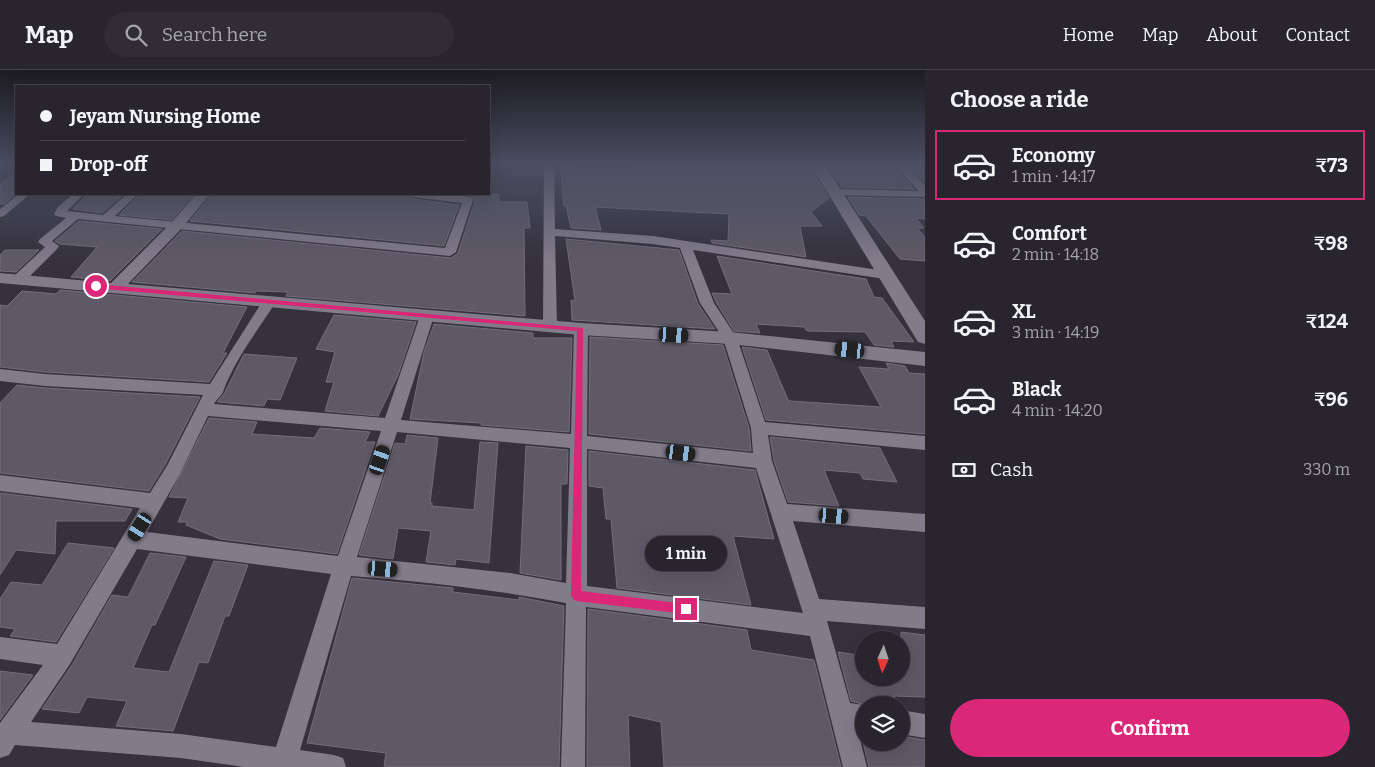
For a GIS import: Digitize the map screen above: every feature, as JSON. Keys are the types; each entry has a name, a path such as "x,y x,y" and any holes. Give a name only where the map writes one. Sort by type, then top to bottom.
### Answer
{"main road":[{"path":"839,198 885,275 917,315 925,337"}],"street":[{"path":"0,214 21,198"},
{"path":"75,198 62,209 60,214 450,252 468,200 445,198"},
{"path":"106,219 129,198"},
{"path":"115,288 178,225 200,198"},
{"path":"548,198 550,326"},
{"path":"19,280 53,246 44,242 75,216"},
{"path":"549,232 685,245 885,275"},
{"path":"685,245 707,303 730,338 759,428 764,461 779,512 815,618 852,716 855,767"},
{"path":"0,278 581,329 730,338 925,359"},
{"path":"4,739 62,656 174,469 203,410 216,390 234,355 269,302"},
{"path":"284,763 344,566 427,316"},
{"path":"573,767 581,329"},
{"path":"0,375 45,380 216,390"},
{"path":"203,410 292,416 606,444 764,461"},
{"path":"759,428 925,443"},
{"path":"0,483 154,502"},
{"path":"779,512 925,523"},
{"path":"132,539 344,566 510,583 576,595 815,618 925,618"},
{"path":"0,648 62,656"},
{"path":"910,724 925,726"},
{"path":"4,739 181,746 284,763 334,767"}],"building":[{"path":"0,198 12,198 4,204 0,204"},
{"path":"84,198 120,198 102,213 73,209"},
{"path":"136,198 191,198 172,220 119,215"},
{"path":"209,198 411,198 459,205 444,246 190,221"},
{"path":"471,198 499,198 499,202 527,202 530,228 524,228 525,316 286,296 288,292 256,291 255,293 132,282 182,231 451,258 458,253 475,201"},
{"path":"563,198 829,198 811,212 822,226 800,226 806,257 712,243 711,240 728,241 729,214 595,207 601,230 571,228 566,206 564,206"},
{"path":"848,198 925,199 925,219 916,218 924,228 917,228 925,237 925,261 900,259 866,216 859,215"},
{"path":"79,221 162,229 110,281 71,277 97,247 60,244 55,241"},
{"path":"566,239 679,250 698,304 715,329 572,320 571,300 575,301"},
{"path":"5,250 39,250 16,272 0,271 0,255"},
{"path":"717,256 866,279 874,297 882,298 914,342 891,341 894,347 874,345 865,332 807,331 804,327 756,324 760,333 734,331 712,293 732,294"},
{"path":"60,290 247,307 223,353 227,353 209,382 45,372 0,367 0,305 7,306 22,291 56,294"},
{"path":"334,315 416,322 398,375 378,416 325,411 334,382 326,382 335,352 316,349"},
{"path":"434,324 533,333 533,338 572,338 569,432 481,425 481,423 410,419 424,352"},
{"path":"590,337 723,345 749,428 751,451 589,434"},
{"path":"742,347 767,350 790,401 881,407 859,367 889,369 886,363 905,366 909,373 925,374 925,434 766,420"},
{"path":"244,354 297,358 280,400 267,399 264,406 217,402 224,394"},
{"path":"17,385 200,397 166,463 149,491 0,473 0,403"},
{"path":"209,418 257,422 252,434 314,438 320,428 370,432 365,442 375,442 337,554 220,539 186,525 187,522 178,522 188,498 169,497"},
{"path":"407,435 438,438 430,503 432,503 432,506 474,510 480,442 498,443 489,563 456,559 455,565 426,562 431,531 398,528 393,559 359,555 395,443 405,444"},
{"path":"770,437 880,448 897,482 863,479 860,473 824,470 839,506 788,502 774,461"},
{"path":"526,446 568,450 567,484 561,484 561,580 520,573"},
{"path":"589,451 755,470 774,539 733,536 751,605 617,588 611,519 606,519 603,488 589,486"},
{"path":"0,493 132,509 125,521 56,521 55,554 16,550 0,575"},
{"path":"68,543 114,548 56,642 10,636 15,629 0,627 0,599 11,582 42,585"},
{"path":"150,553 186,557 133,668 169,672 214,561 248,565 229,616 225,616 208,663 199,662 173,731 116,726 127,701 87,697 79,713 42,709 72,665 112,595 128,597"},
{"path":"352,578 453,588 453,592 519,600 519,597 564,606 559,767 384,766 386,753 307,743"},
{"path":"588,609 747,630 751,650 814,660 841,767 664,767 661,722 628,715 630,767 587,767"},
{"path":"910,633 925,635 925,697 855,696 855,702 851,701 838,652 855,655 855,686 910,686"},
{"path":"0,671 33,675 0,720"},
{"path":"910,738 925,740 925,767 869,767 865,751 910,751"}],"route":[{"path":"96,286 581,329 576,595 686,609"}]}
